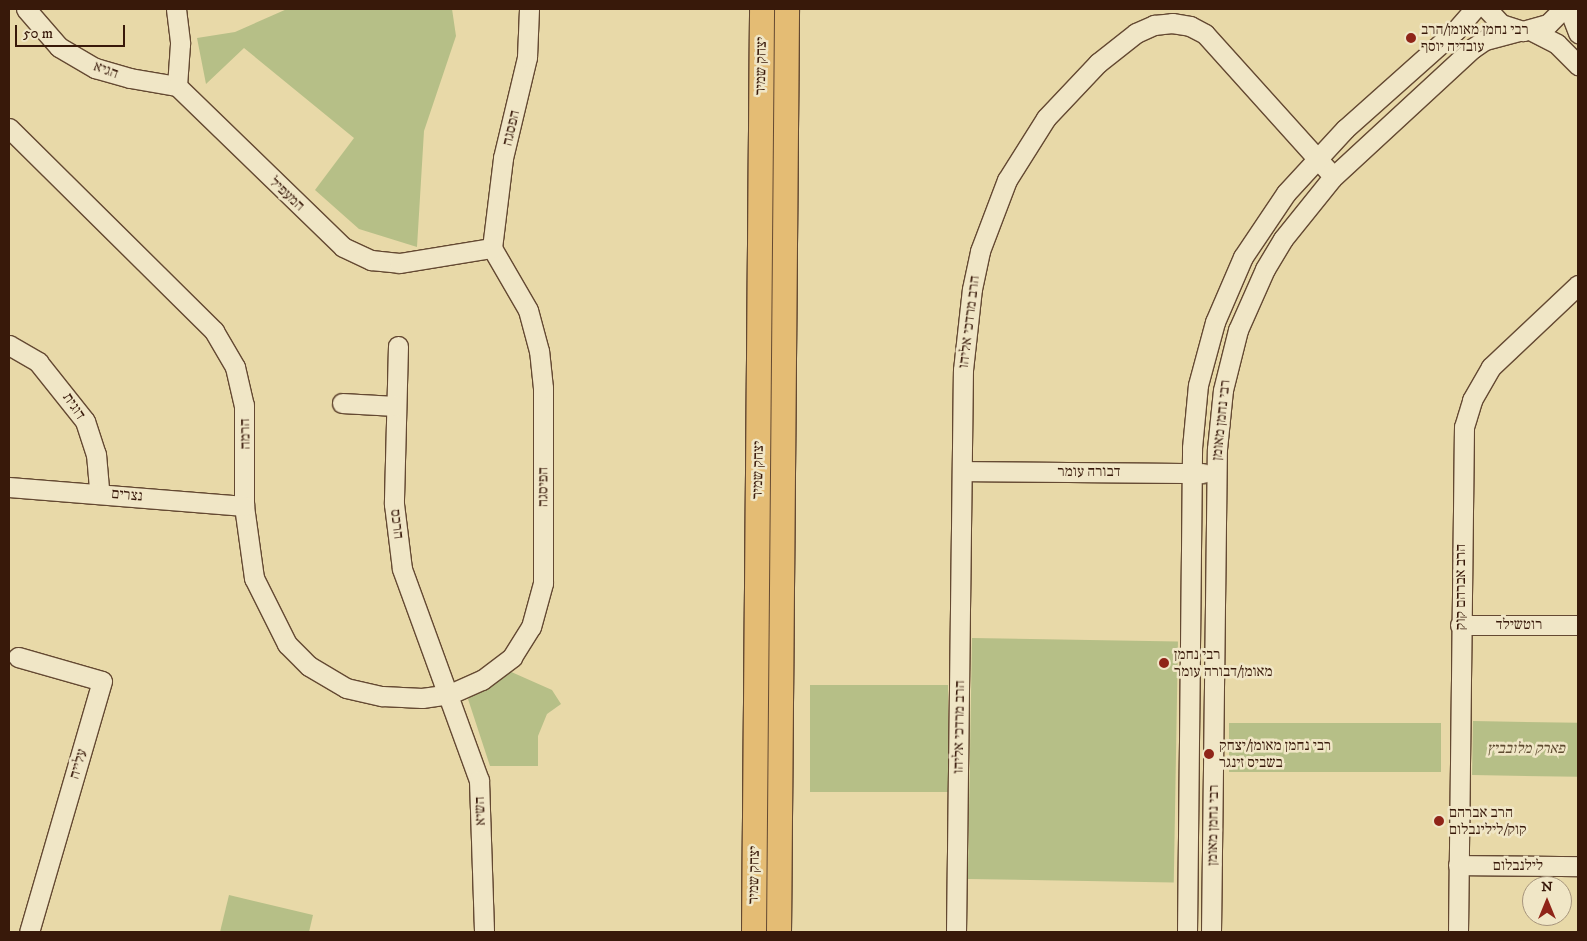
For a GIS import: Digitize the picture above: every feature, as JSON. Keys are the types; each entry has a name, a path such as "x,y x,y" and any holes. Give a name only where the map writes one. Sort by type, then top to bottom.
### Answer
{"main road":[{"name":"יצחק שמיר","path":"754,932 762,9"},
{"name":"יצחק שמיר","path":"779,932 787,9"}],"street":[{"name":"הגיא","path":"26,9 59,47 95,68 130,78 176,86"},
{"path":"176,9 180,44 176,86"},
{"name":"הפסגה","path":"492,248 503,158 527,57 529,9"},
{"name":"רבי נחמן מאומן","path":"1187,932 1192,473 1198,386 1207,346 1227,289 1262,225 1316,158 1456,30 1474,9"},
{"path":"1487,9 1501,24 1525,31 1556,44 1578,65"},
{"name":"רבי נחמן מאומן","path":"1211,932 1216,473 1223,390 1234,345 1250,300 1283,239 1333,176 1473,48 1485,40 1548,24 1563,9"},
{"path":"1569,9 1578,33"},
{"name":"הרב מרדכי אליהו","path":"956,932 962,472 966,328 972,289 989,224 1025,148 1070,89 1098,63 1136,33 1154,25 1172,23 1198,29 1333,176"},
{"name":"המעפיל","path":"176,86 343,246 371,260 400,264 492,248"},
{"name":"הרמה","path":"9,128 214,331 234,367 244,405 244,506 254,578 287,644 309,666 346,688 382,696 422,698 450,694"},
{"name":"הפיסגה","path":"450,694 482,680 512,657 532,627 543,583 543,388 539,351 528,310 492,248"},
{"name":"הרב אברהם קוק","path":"1458,932 1462,442 1467,413 1477,388 1499,356 1578,286"},
{"name":"דוגית","path":"9,345 38,362 85,421 96,454 99,492"},
{"name":"הרכס","path":"398,346 394,504 402,569 450,694"},
{"path":"342,403 395,406"},
{"name":"דבורה עומר","path":"962,472 1216,473"},
{"name":"נצרים","path":"9,487 99,492 244,506"},
{"name":"רוטשילד","path":"1460,625 1578,625"},
{"name":"עלייה","path":"18,657 102,681 29,932"},
{"name":"השיא","path":"450,694 479,780 484,932"},
{"name":"לילנבלום","path":"1458,865 1578,866"}],"green space":[{"path":"287,9 452,9 456,36 424,131 417,247 359,229 315,190 354,138 244,48 206,84 197,38 235,32"},
{"path":"972,638 1178,642 1174,883 968,879"},
{"path":"507,670 552,690 561,704 547,714 538,736 538,766 490,766 468,699"},
{"path":"810,685 948,685 948,792 810,792"},
{"name":"פארק מלובביץ","path":"1473,721 1578,723 1577,777 1472,775"},
{"path":"1229,723 1441,723 1441,772 1229,772"},
{"path":"229,895 313,915 309,932 220,932"}],"place":[{"name":"רבי נחמן מאומן/הרב עובדיה יוסף","path":"1411,38"},
{"name":"רבי נחמן מאומן/דבורה עומר","path":"1164,663"},
{"name":"רבי נחמן מאומן/יצחק בשביס זינגר","path":"1209,754"},
{"name":"הרב אברהם קוק/לילינבלום","path":"1439,821"}]}
